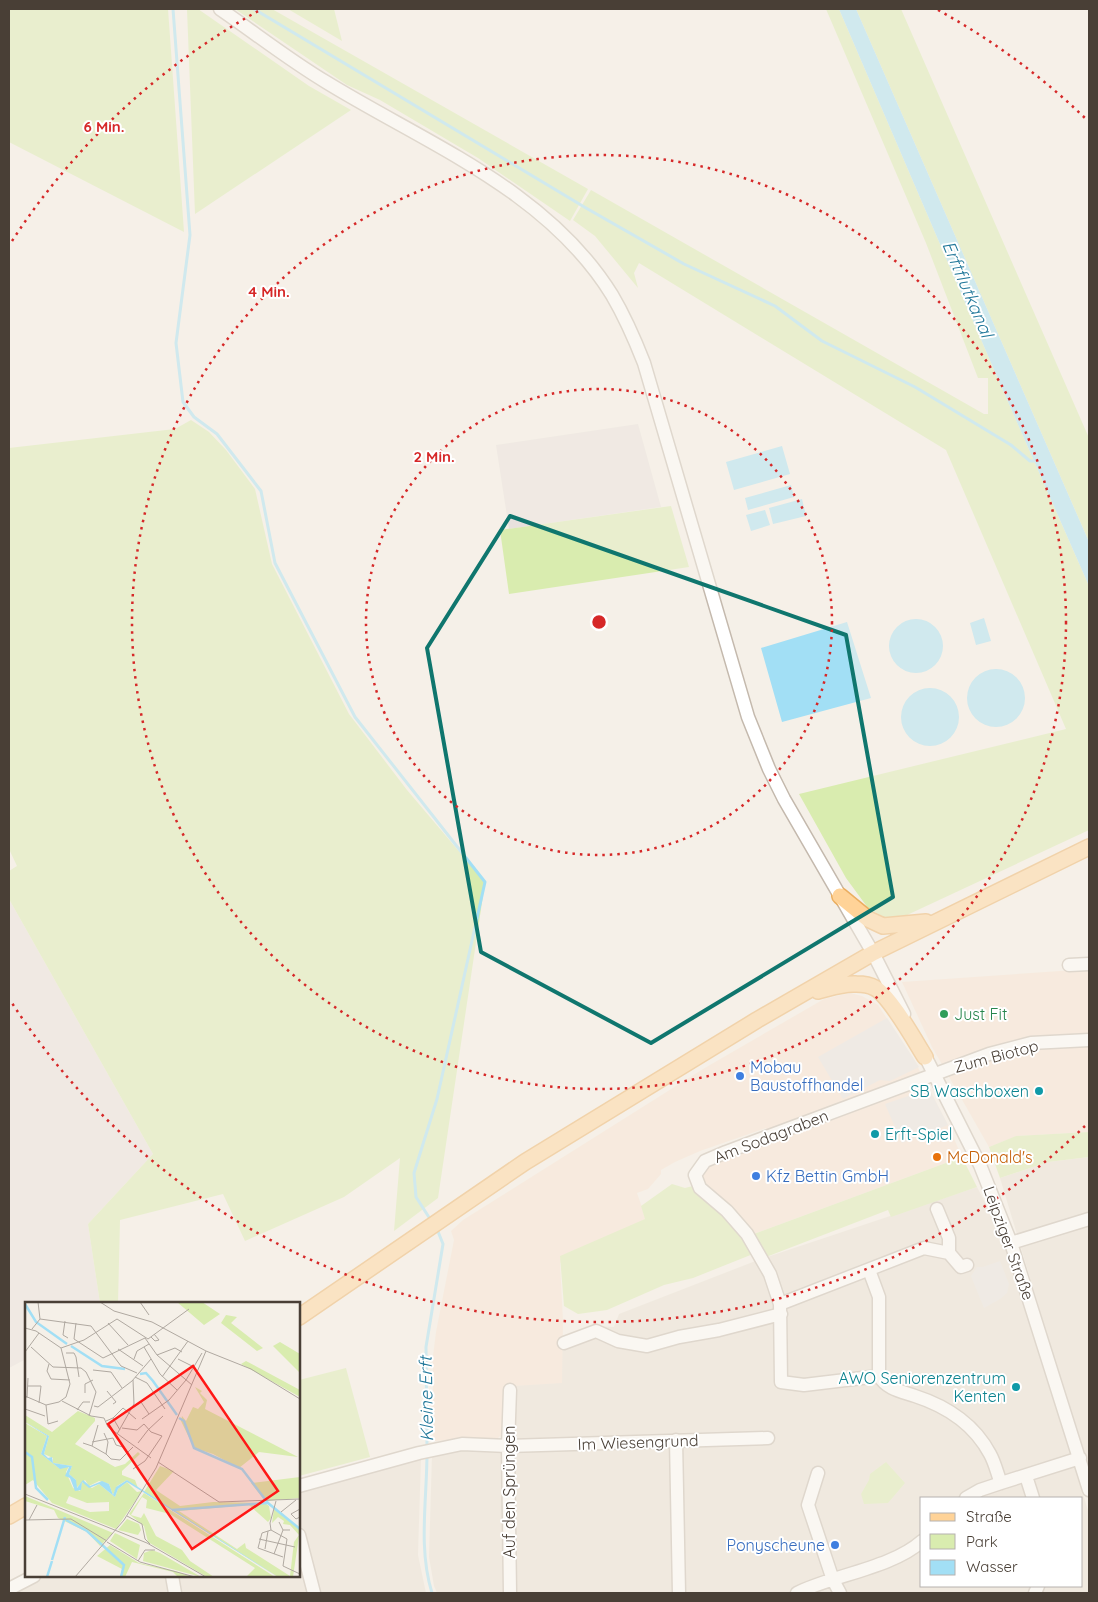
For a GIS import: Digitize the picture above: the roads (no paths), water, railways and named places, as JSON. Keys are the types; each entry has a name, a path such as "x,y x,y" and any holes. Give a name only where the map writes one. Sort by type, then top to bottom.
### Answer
{"main road":[{"path":"300,1315 525,1162 756,1020 873,953 934,921 1089,846"},
{"path":"840,896 868,919 883,926 934,921"},
{"path":"800,996 845,984 875,988 881,992 895,1010 925,1057"},
{"path":"9,1516 25,1507"}],"street":[{"name":"Leipziger Straße","path":"220,9 326,82 453,154 518,197 540,214 579,252 612,294 628,324 644,364 748,717 769,769 784,799 873,953 980,1164 1011,1243 1089,1490"},
{"path":"1069,965 1089,964"},
{"name":"Zum Biotop","path":"934,1074 989,1054 1031,1043 1089,1040"},
{"name":"Am Sodagraben","path":"878,1376 804,1385 780,1382 781,1309 770,1274 747,1234 727,1211 700,1188 695,1174 705,1161 726,1152 934,1074"},
{"path":"937,1209 949,1238 949,1253"},
{"path":"1011,1243 1089,1220"},
{"path":"564,1343 596,1331 618,1341 647,1346 679,1337 719,1330 781,1309 924,1248 949,1253 961,1267 967,1265"},
{"path":"869,1270 879,1298 878,1376 884,1384 891,1388 940,1406 966,1422 979,1435 991,1456 1001,1483"},
{"name":"Auf den Sprüngen","path":"510,1390 508,1446 510,1593"},
{"name":"Im Wiesengrund","path":"300,1486 419,1453 462,1444 508,1446 768,1438"},
{"path":"676,1440 679,1593"},
{"path":"968,1497 980,1490 1080,1458"},
{"path":"818,1473 808,1505 833,1580 840,1593"},
{"path":"1026,1476 1033,1497"},
{"path":"300,1539 314,1593"},
{"path":"797,1593 906,1552 920,1542"},
{"path":"11,1593 9,1589 32,1577"},
{"path":"172,1577 175,1593"}],"water":[{"name":"Erftflutkanal","path":"839,9 856,9 1089,542 1089,586 998,379"},
{"path":"782,446 790,474 734,490 726,462"},
{"path":"791,485 794,497 748,510 745,498"},
{"path":"802,499 806,516 773,524 769,508"},
{"path":"765,510 770,525 751,531 746,515"},
{"path":"984,618 991,641 976,645 970,623"},
{"path":"911,619 921,619 931,623 939,631 943,646 939,661 931,669 921,673 911,673 901,669 893,661 889,651 889,641 893,631 901,623"},
{"path":"847,622 871,698 782,722 761,648"},
{"path":"990,669 1002,669 1017,677 1025,692 1025,704 1017,719 1002,727 990,727 975,719 967,704 967,692 975,677"},
{"path":"924,688 936,688 951,696 959,711 959,723 951,738 936,746 924,746 909,738 901,723 901,711 909,696"}],"waterway":[{"path":"173,9 190,235 176,343 183,402 194,417 217,434 261,491 275,563 355,717 485,882 437,1099 414,1173 416,1197 432,1222"},
{"path":"254,9 586,208 684,264 775,306 822,341 915,387 1011,445 1030,461 1037,461"},
{"name":"Kleine Erft","path":"427,1447 426,1347 443,1244 437,1229"},
{"name":"Kleine Erft","path":"427,1453 424,1541 425,1559 432,1593"}],"place":[{"name":"Just Fit","path":"944,1014"},
{"name":"Mobau Baustoffhandel","path":"740,1076"},
{"name":"SB Waschboxen","path":"1039,1091"},
{"name":"Erft-Spiel","path":"875,1134"},
{"name":"McDonald's","path":"937,1157"},
{"name":"Kfz Bettin GmbH","path":"756,1176"},
{"name":"AWO Seniorenzentrum Kenten","path":"1016,1387"},
{"name":"Ponyscheune","path":"835,1545"}]}
